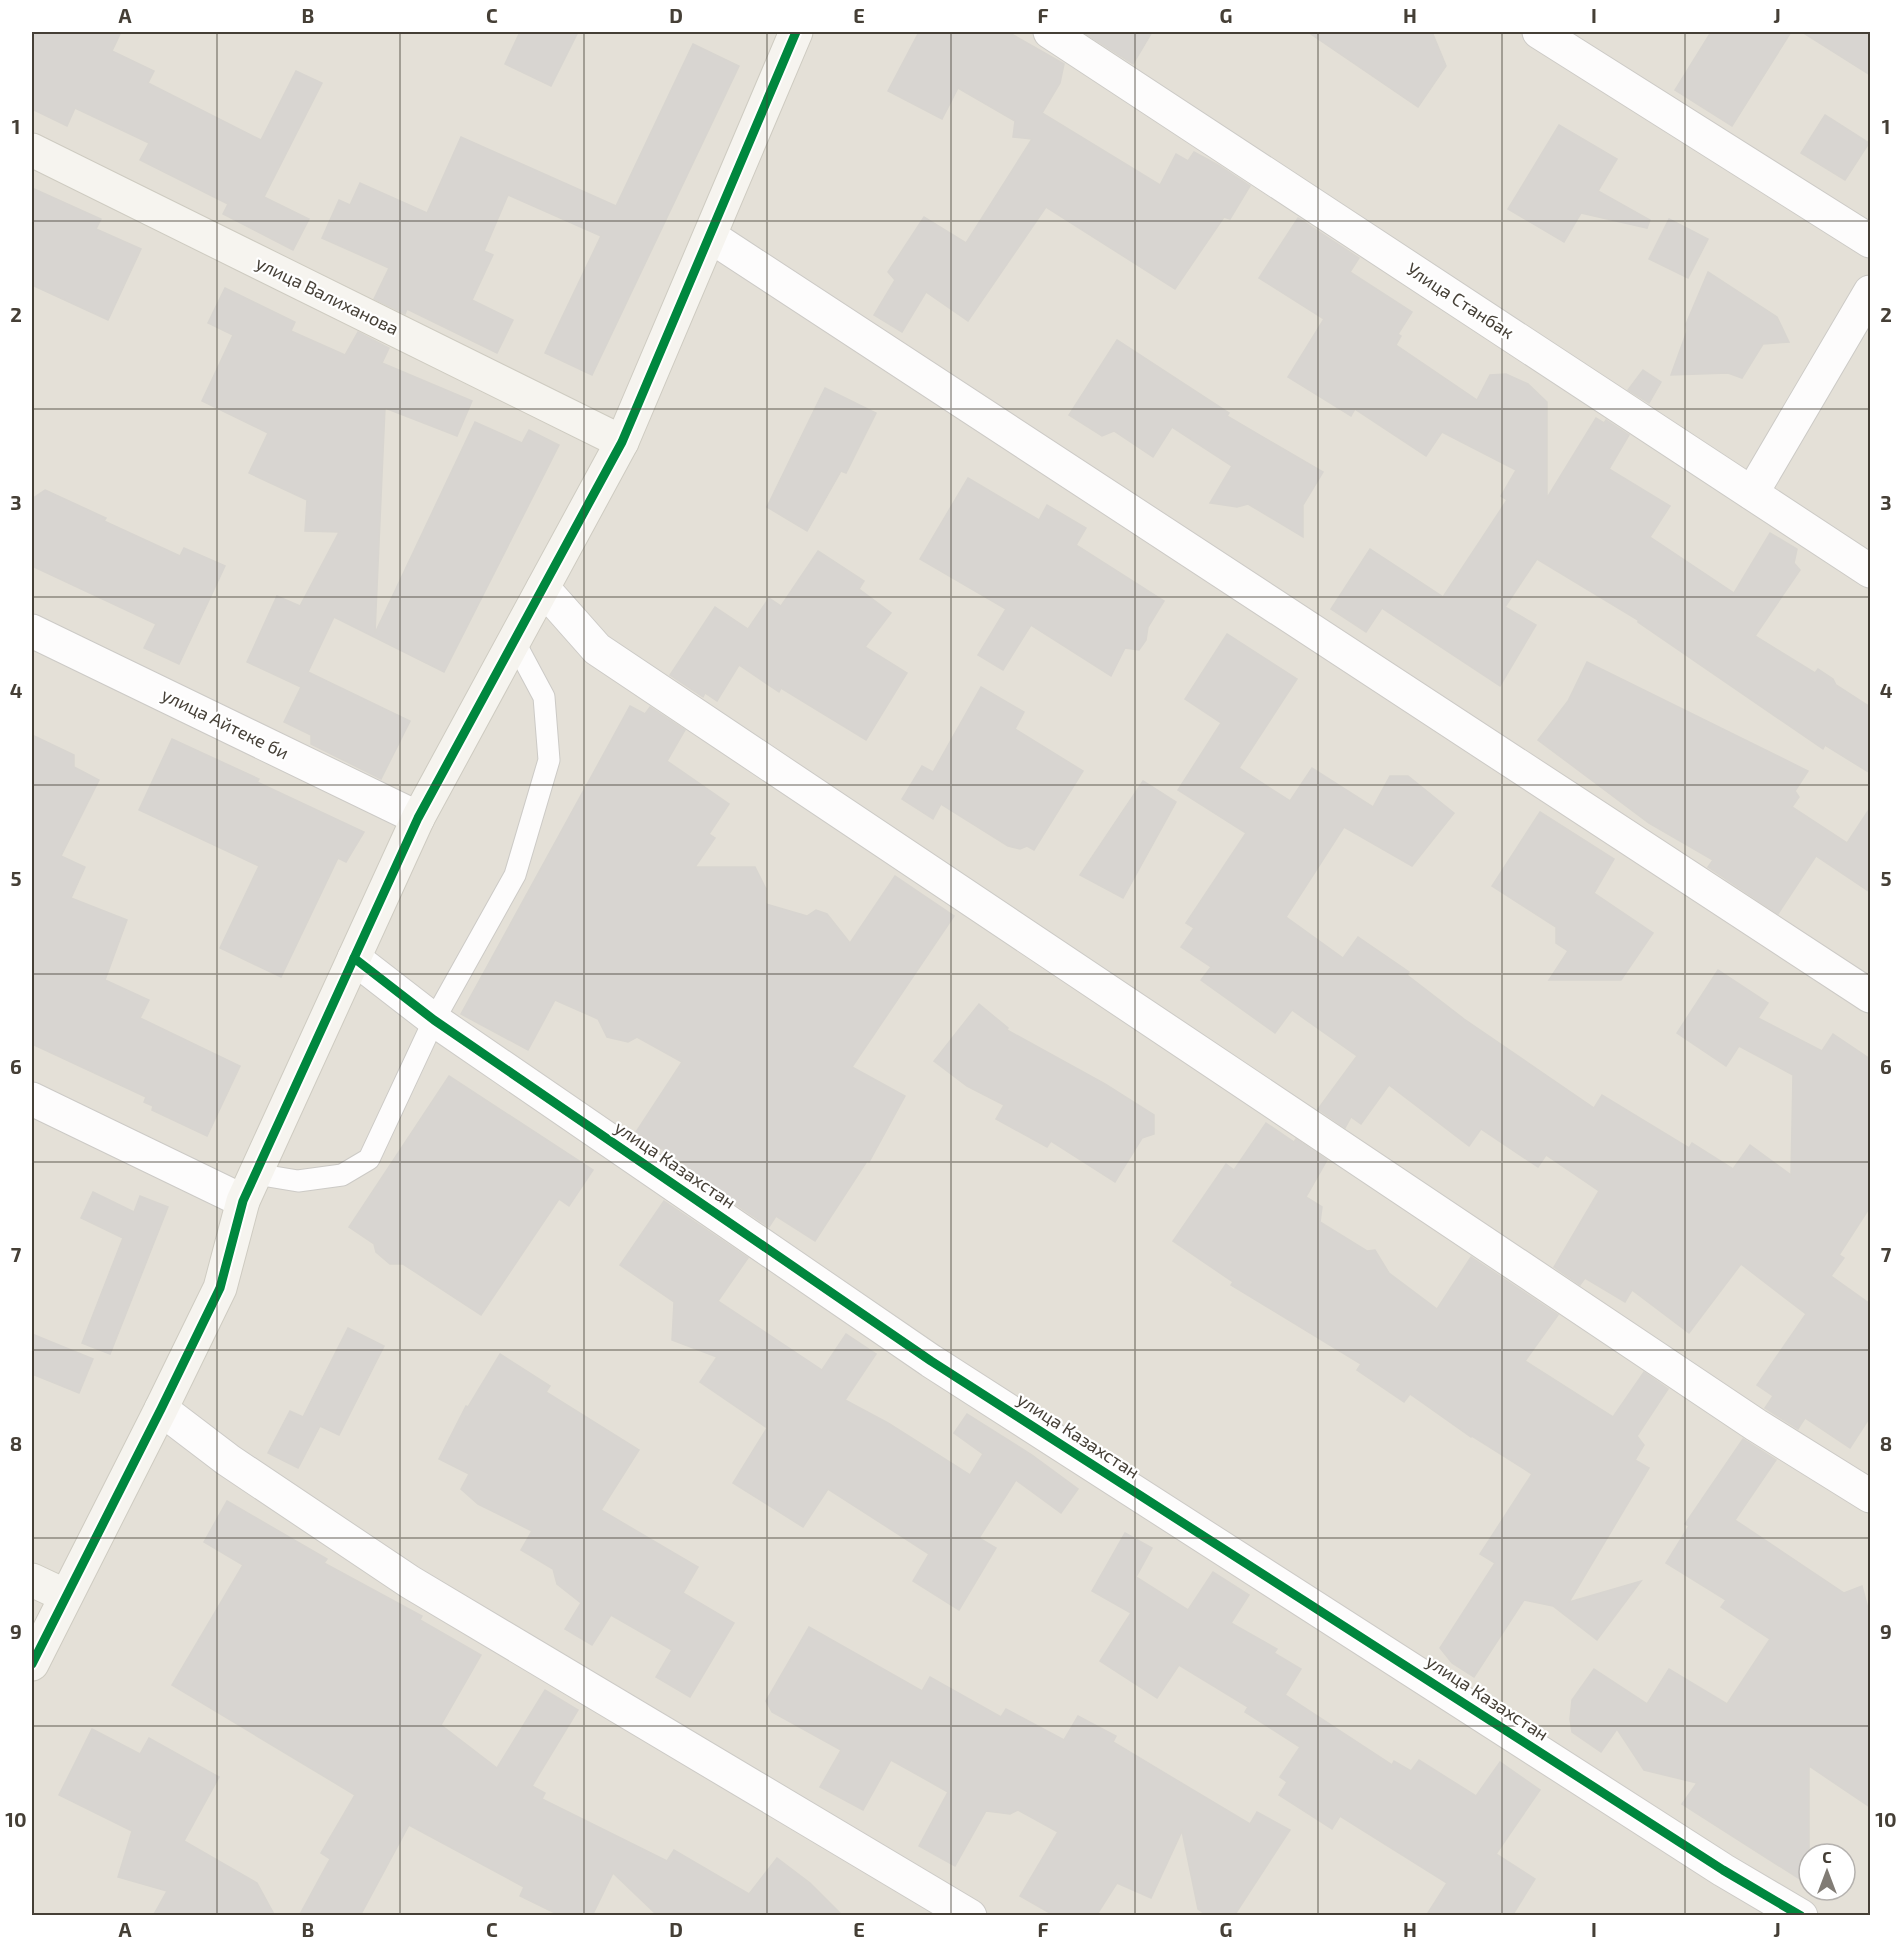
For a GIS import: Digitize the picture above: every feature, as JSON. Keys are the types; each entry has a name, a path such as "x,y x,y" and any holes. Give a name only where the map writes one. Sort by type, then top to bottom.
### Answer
{"street":[{"name":"Улица Станбак","path":"1050,32 1870,571"},
{"path":"1539,32 1870,241"},
{"path":"32,1664 220,1288 250,1187 417,818 622,442 710,236 790,33"},
{"name":"улица Валиханова","path":"32,150 622,442"},
{"path":"710,236 1870,996"},
{"path":"1752,493 1870,292"},
{"path":"543,588 597,649 1756,1425 1870,1496"},
{"name":"улица Айтеке би","path":"32,631 417,818"},
{"name":"улица Казахстан","path":"354,958 434,1020 931,1361 1723,1870 1801,1916"},
{"path":"32,1099 250,1187"},
{"path":"161,1409 228,1460 410,1582 970,1916"},
{"path":"32,1580 66,1596"}],"lane":[{"path":"250,1187 342,1175 369,1159 434,1020 515,875 549,760 544,697 514,641"}],"shaded area":[{"path":"32,32 1870,32 1870,1915 32,1916"}],"building":[{"path":"32,32 121,32 112,51 154,71 148,83 261,140 296,71 322,83 264,197 309,219 293,250 223,214 228,204 140,160 149,143 75,108 67,126 32,109"},
{"path":"520,32 578,32 551,86 505,64"},
{"path":"919,32 1008,32 1064,64 1060,83 1042,113 1160,185 1176,154 1188,161 1194,152 1250,186 1230,219 1224,217 1175,289 1046,207 968,321 926,292 902,332 874,315 895,280 888,272 924,217 966,243 1032,139 1013,137 1015,121 958,88 942,119 888,91"},
{"path":"1083,32 1152,32 1133,64"},
{"path":"1308,32 1432,32 1446,66 1418,107"},
{"path":"1711,32 1791,32 1732,126 1675,90"},
{"path":"1802,32 1870,32 1870,75"},
{"path":"693,44 739,66 592,375 545,353 601,236 508,195 484,251 493,255 472,300 513,320 497,353 407,309 405,314 374,299 389,268 322,238 339,200 350,205 360,183 427,213 461,137 616,206"},
{"path":"1825,115 1869,143 1845,180 1801,153"},
{"path":"1559,125 1617,159 1598,191 1650,220 1647,228 1581,213 1564,242 1508,209"},
{"path":"32,188 101,219 96,229 141,249 108,320 32,285"},
{"path":"1298,218 1359,258 1350,272 1412,312 1398,334 1401,336 1396,345 1477,400 1490,375 1506,374 1528,384 1547,402 1547,498 1596,418 1604,423 1606,420 1629,435 1609,469 1670,506 1650,537 1734,593 1770,533 1797,549 1794,563 1800,570 1755,636 1815,673 1818,669 1833,679 1836,685 1870,707 1870,773 1825,745 1823,749 1638,620 1537,559 1505,607 1536,625 1500,686 1382,608 1366,632 1331,609 1370,549 1443,597 1507,500 1501,496 1516,470 1442,432 1426,456 1355,409 1351,416 1288,377 1324,319 1259,278"},
{"path":"1669,219 1708,239 1688,278 1649,259"},
{"path":"1708,272 1777,317 1789,342 1763,344 1742,378 1728,373 1671,375 1687,331 1686,324"},
{"path":"225,288 295,322 291,331 345,355 358,332 389,348 382,363 472,401 457,436 385,408 375,633 475,422 522,443 529,430 559,445 444,672 334,617 308,672 410,721 381,779 311,744 311,735 284,722 301,687 247,662 277,596 300,606 339,532 305,531 307,500 249,473 268,433 202,401 233,335 208,323"},
{"path":"1117,340 1229,413 1227,416 1323,472 1303,505 1303,537 1248,504 1237,507 1210,503 1232,466 1172,427 1153,457 1114,431 1102,436 1069,415"},
{"path":"1643,370 1661,382 1649,403 1628,390"},
{"path":"825,388 876,413 846,473 841,471 807,531 767,507"},
{"path":"968,478 1039,520 1047,505 1086,528 1076,545 1164,601 1148,627 1146,640 1139,650 1125,648 1111,676 1031,625 1003,670 978,655 1006,609 920,559"},
{"path":"45,490 106,518 104,521 180,556 184,548 225,566 179,664 144,648 156,624 32,566 32,499"},
{"path":"818,551 864,581 859,589 891,613 865,647 907,673 866,740 781,688 779,692 739,665 717,701 705,693 703,697 670,675 715,607 748,629 769,598 781,606"},
{"path":"1227,634 1297,679 1239,768 1290,801 1312,768 1373,807 1390,776 1408,776 1454,813 1412,866 1344,827 1286,917 1343,958 1358,937 1409,972 1407,975 1464,1019 1594,1108 1602,1095 1689,1148 1692,1143 1733,1169 1750,1145 1791,1175 1793,1075 1739,1046 1726,1066 1677,1033 1718,970 1768,1003 1758,1018 1822,1051 1833,1034 1870,1059 1870,1207 1839,1255 1844,1258 1831,1276 1870,1304 1870,1417 1850,1448 1805,1418 1798,1429 1765,1408 1773,1396 1757,1385 1806,1314 1741,1264 1689,1333 1632,1290 1625,1302 1585,1278 1580,1285 1554,1267 1599,1191 1546,1155 1538,1167 1481,1129 1469,1146 1389,1085 1361,1124 1351,1117 1345,1128 1318,1109 1357,1056 1292,1010 1275,1033 1201,980 1211,967 1181,947 1194,928 1186,923 1246,833 1178,790 1221,723 1185,699"},
{"path":"1587,662 1808,771 1795,791 1799,797 1792,807 1847,843 1870,808 1870,892 1816,856 1778,914 1708,867 1713,860 1649,823 1538,740 1568,701"},
{"path":"981,687 1024,712 1015,729 1083,771 1034,850 1027,846 1020,849 1008,846 941,804 933,819 902,799 922,766 933,772"},
{"path":"630,706 645,714 650,707 685,730 667,761 729,804 709,834 715,838 695,867 755,867 766,889 766,904 807,916 816,910 827,914 850,943 895,876 954,916 852,1067 905,1096 869,1162 867,1161 815,1241 776,1216 769,1227 685,1170 688,1166 636,1132 682,1062 637,1037 628,1042 607,1037 598,1019 555,1000 528,1050 461,1014"},
{"path":"32,735 74,755 74,767 99,780 61,856 85,867 71,898 127,920 105,980 149,1000 140,1018 240,1066 207,1136 152,1110 153,1106 144,1102 146,1097 32,1044"},
{"path":"172,739 259,779 257,782 364,832 346,862 338,858 281,977 220,948 259,866 139,810"},
{"path":"1143,781 1176,802 1123,898 1080,875"},
{"path":"1540,812 1614,859 1594,893 1653,933 1621,980 1549,980 1568,951 1556,943 1556,927 1492,886"},
{"path":"979,1004 1008,1028 1007,1030 1105,1084 1154,1115 1154,1134 1142,1138 1115,1182 1051,1141 1047,1147 996,1119 1004,1105 967,1086 934,1061"},
{"path":"449,1076 593,1170 569,1206 559,1199 481,1315 403,1264 390,1264 376,1252 374,1244 349,1227"},
{"path":"1266,1123 1294,1142 1296,1139 1327,1160 1306,1197 1322,1207 1320,1222 1367,1251 1375,1250 1389,1273 1437,1309 1471,1257 1558,1315 1525,1361 1613,1417 1644,1372 1668,1389 1637,1436 1644,1445 1635,1460 1649,1468 1569,1602 1641,1581 1597,1640 1553,1606 1524,1600 1474,1677 1452,1663 1440,1648 1495,1563 1480,1554 1532,1474 1471,1437 1410,1394 1404,1402 1357,1370 1361,1364 1231,1285 1233,1282 1173,1241 1226,1164 1234,1170"},
{"path":"93,1192 134,1212 140,1196 168,1207 110,1354 82,1343 123,1238 81,1218"},
{"path":"664,1201 748,1258 718,1301 822,1370 846,1334 876,1354 845,1400 888,1423 970,1475 983,1454 954,1433 967,1414 1032,1455 1078,1489 1061,1513 1016,1480 979,1538 996,1548 959,1610 913,1581 929,1554 828,1489 803,1527 733,1483 767,1428 700,1382 717,1357 672,1340 674,1302 620,1265"},
{"path":"348,1328 384,1346 339,1435 320,1426 298,1468 268,1453 290,1411 303,1417"},
{"path":"32,1334 93,1359 79,1393 32,1374"},
{"path":"500,1354 550,1386 546,1392 639,1450 601,1510 698,1567 683,1593 734,1623 690,1697 656,1677 672,1650 611,1615 592,1645 565,1629 581,1603 557,1584 553,1569 521,1550 532,1531 478,1504 461,1489 469,1474 439,1459 466,1406 468,1407"},
{"path":"1743,1439 1776,1460 1735,1520 1844,1593 1862,1586 1870,1616 1870,1807 1809,1766 1809,1842 1797,1842 1797,1877 1682,1804 1697,1783 1644,1770 1617,1729 1601,1752 1572,1732 1570,1719 1572,1700 1594,1669 1647,1704 1669,1669 1727,1704 1770,1639 1721,1607 1726,1600 1666,1563 1689,1526 1685,1524"},
{"path":"227,1501 327,1559 324,1563 422,1616 420,1620 481,1655 441,1725 497,1768 545,1690 578,1710 532,1786 545,1793 542,1799 667,1861 674,1850 749,1894 777,1858 810,1883 843,1916 658,1916 613,1873 592,1916 561,1916 520,1896 524,1887 409,1825 360,1916 299,1916 330,1859 321,1853 355,1795 172,1685 243,1565 204,1542"},
{"path":"1125,1533 1152,1548 1136,1577 1188,1610 1213,1572 1249,1595 1231,1623 1277,1649 1274,1653 1301,1669 1285,1695 1392,1765 1394,1761 1411,1771 1419,1760 1476,1796 1500,1762 1540,1790 1496,1854 1535,1879 1512,1916 1426,1916 1447,1883 1340,1816 1332,1829 1279,1795 1287,1782 1280,1777 1300,1747 1245,1712 1248,1707 1179,1665 1157,1698 1100,1661 1131,1613 1092,1591"},
{"path":"809,1627 922,1691 930,1677 1001,1717 1006,1709 1064,1740 1078,1716 1116,1736 1113,1742 1250,1824 1257,1812 1290,1830 1234,1916 1208,1916 1198,1909 1182,1831 1151,1898 1117,1883 1096,1916 1055,1916 1020,1896 1058,1832 1018,1810 1010,1814 986,1811 955,1866 919,1846 948,1792 891,1760 863,1810 820,1787 841,1750 772,1712 766,1701"},
{"path":"92,1729 140,1754 149,1738 219,1777 184,1841 257,1883 275,1916 153,1916 167,1891 118,1877 132,1831 59,1795"}],"cycle path":[{"path":"32,1664 220,1288 243,1201 418,818 622,442 796,32"},
{"path":"354,958 434,1020 931,1361 1723,1870 1801,1916"}]}
